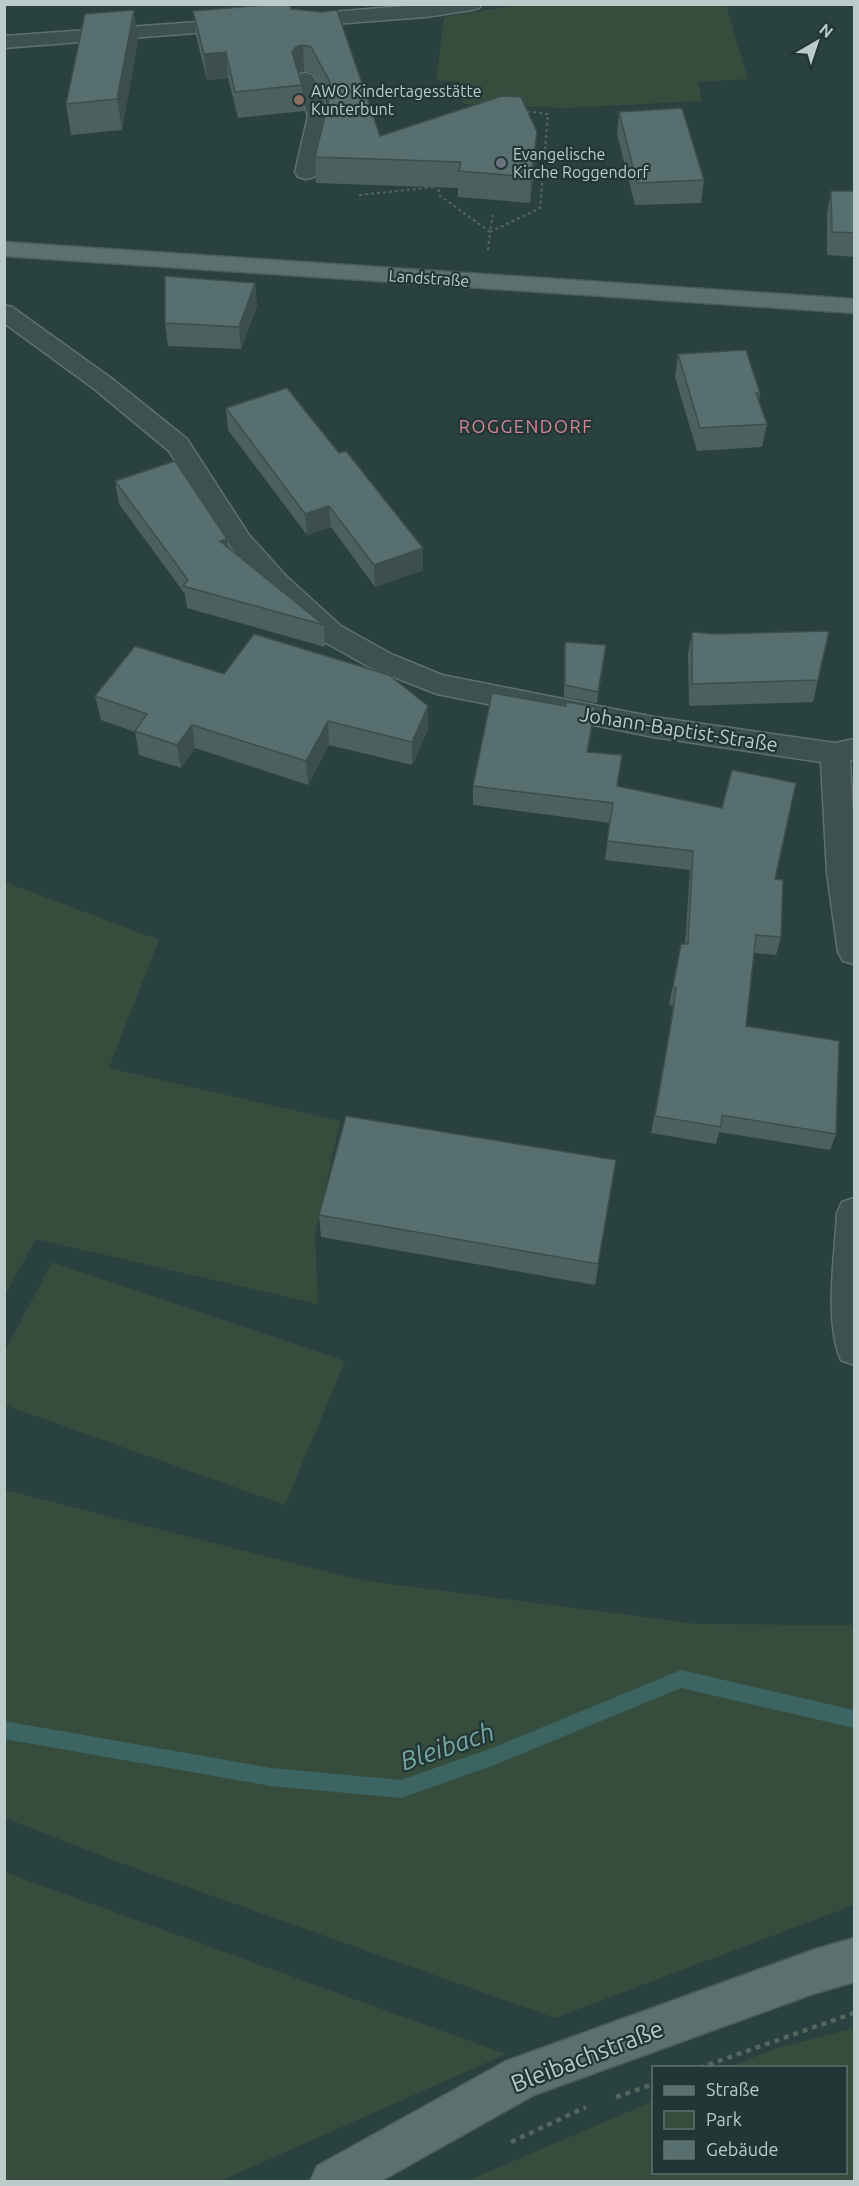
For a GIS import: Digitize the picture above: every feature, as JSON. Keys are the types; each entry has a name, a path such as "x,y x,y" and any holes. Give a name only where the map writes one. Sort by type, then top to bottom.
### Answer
{"main road":[{"name":"Landstraße","path":"4,249 855,306"},
{"name":"Bleibachstraße","path":"333,2181 522,2077 813,1972 855,1960"}],"street":[{"path":"4,42 426,11 472,4"},
{"path":"305,78 319,116 306,172"},
{"name":"Johann-Baptist-Straße","path":"4,312 102,383 178,446 240,541 277,582 331,633 381,661 436,684 654,728 845,751"},
{"path":"845,751 842,873 855,952"},
{"path":"855,1213 850,1315 855,1348"}],"path":[{"path":"490,232 540,208 548,114 517,110"},
{"path":"440,177 436,188 439,195 490,232"},
{"path":"359,195 436,188"},
{"path":"484,282 492,215"},
{"path":"702,2066 855,2013"},
{"path":"609,2099 652,2085"},
{"path":"505,2144 598,2103"}],"green space":[{"path":"524,4 726,5 748,79 698,82 702,101 564,108 463,104 460,82 436,80 444,17"},
{"path":"5,882 159,940 109,1068 340,1121 315,1235 318,1304 36,1239 5,1295"},
{"path":"52,1262 345,1361 285,1505 5,1405 5,1351"},
{"path":"5,1490 360,1580 697,1624 854,1625 854,1905 555,2018 123,1864 5,1818"},
{"path":"4,1872 506,2054 220,2181 5,2181"},
{"path":"854,2028 854,2181 467,2181 652,2101 652,2174 847,2174 847,2066 732,2066 774,2049"}],"building":[{"path":"290,4 291,9 322,12 337,10 380,136 502,96 521,97 537,132 531,177 459,171 461,162 315,157 331,91 330,82 311,47 303,45 296,47 292,52 302,85 235,92 226,52 204,54 193,11"},
{"path":"134,10 117,99 66,104 85,14"},
{"path":"682,108 704,180 637,183 619,112"},
{"path":"831,191 855,191 855,233 832,232"},
{"path":"165,276 255,283 239,327 165,323"},
{"path":"746,350 760,393 756,393 767,424 700,428 678,354"},
{"path":"287,388 339,453 346,451 423,548 374,565 329,506 305,514 226,408"},
{"path":"175,461 227,539 220,541 324,625 183,586 188,580 115,481"},
{"path":"829,631 818,680 692,684 692,632 715,634"},
{"path":"254,634 389,675 428,706 412,742 328,721 306,761 192,725 177,745 135,731 147,714 95,696 135,646 224,674"},
{"path":"565,642 606,645 598,692 565,685"},
{"path":"492,693 566,706 566,702 595,707 587,752 622,755 617,786 722,808 732,770 796,783 775,879 783,880 781,937 756,935 746,1026 839,1041 836,1134 722,1115 721,1127 655,1116 672,1018 676,988 673,987 681,944 688,944 693,851 607,841 613,803 473,786"},
{"path":"346,1116 616,1160 598,1264 319,1215"}],"waterway":[{"name":"Bleibach","path":"4,1730 271,1777 401,1789 492,1757 681,1679 854,1719"}],"place":[{"name":"AWO Kindertagesstätte Kunterbunt","path":"299,100"},
{"name":"Evangelische Kirche Roggendorf","path":"501,163"}],"district":[{"name":"ROGGENDORF","path":"526,426"}]}
